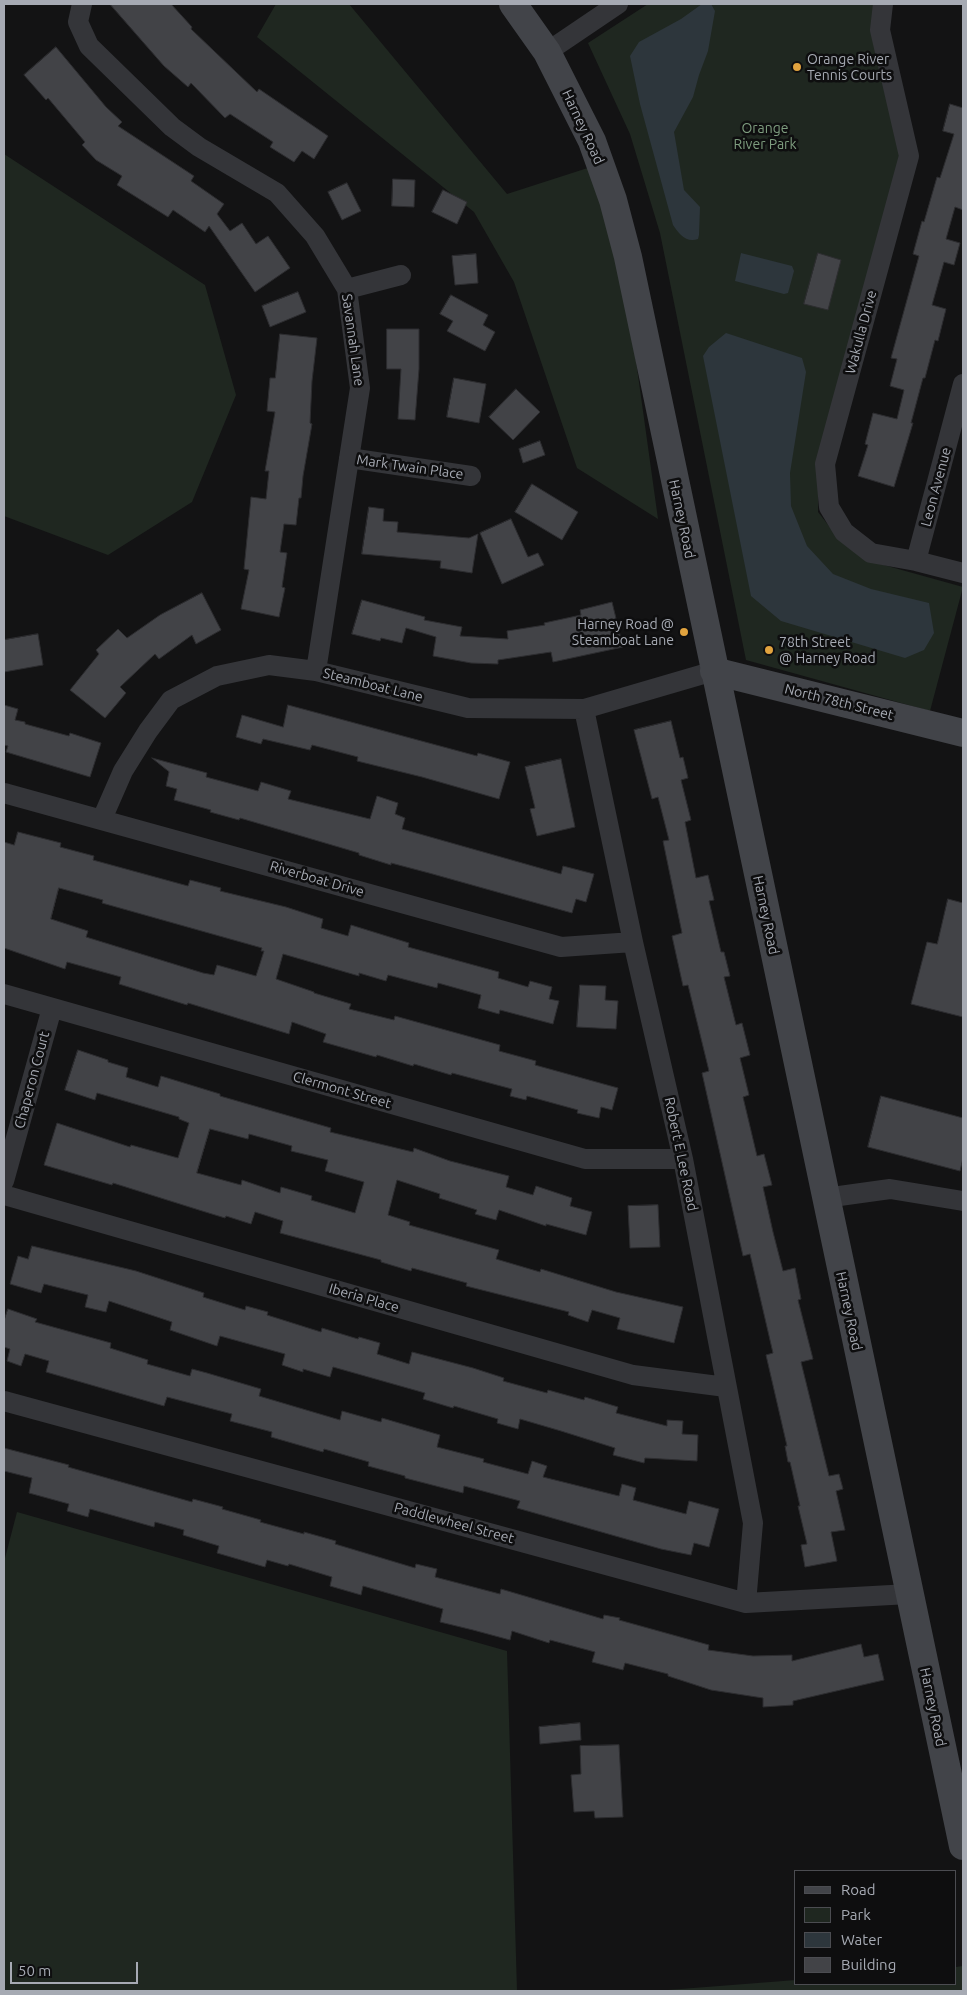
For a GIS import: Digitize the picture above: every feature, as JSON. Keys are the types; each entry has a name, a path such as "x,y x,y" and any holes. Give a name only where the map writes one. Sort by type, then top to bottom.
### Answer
{"street":[{"name":"Savannah Lane","path":"82,4 78,22 90,46 172,127 198,147 277,193 315,236 347,289 360,388 316,671"},
{"name":"Harney Road","path":"514,4 546,52 592,141 613,200 628,257 963,1846"},
{"path":"546,52 618,4"},
{"name":"Wakulla Drive","path":"884,4 880,30 909,156 825,464 829,507 844,532 871,553 916,560 963,573"},
{"path":"347,289 401,275"},
{"name":"Leon Avenue","path":"916,560 963,384"},
{"name":"Mark Twain Place","path":"349,458 471,476"},
{"name":"Steamboat Lane","path":"102,819 123,771 148,731 171,700 217,676 269,664 316,671 468,708 584,709 714,671"},
{"name":"North 78th Street","path":"714,671 963,733"},
{"name":"Robert E Lee Road","path":"584,709 633,942 683,1159 754,1523 746,1603"},
{"name":"Riverboat Drive","path":"4,793 561,947 633,942"},
{"name":"Clermont Street","path":"4,994 585,1159 683,1159"},
{"name":"Chaperon Court","path":"4,1181 52,1008"},
{"path":"825,1198 890,1189 963,1201"},
{"name":"Iberia Place","path":"4,1195 633,1375 726,1387"},
{"name":"Paddlewheel Street","path":"4,1401 746,1603 909,1594"}],"green space":[{"path":"276,4 349,4 507,194 597,165 622,260 658,519 577,468 514,282 474,212 257,37"},
{"name":"Orange River Park","path":"648,4 877,4 902,159 819,463 818,512 840,540 873,562 963,587 930,711 746,660 660,233 630,134 588,43"},
{"path":"4,154 205,285 236,395 192,502 108,555 4,516"},
{"path":"17,1512 507,1651 517,1991 4,1991 4,1562"},
{"path":"963,1966 963,1991 655,1991 794,1980 794,1985 957,1985 957,1967"}],"water":[{"path":"702,4 711,4 715,11 708,51 693,97 674,132 684,190 700,207 698,239 690,240 680,234 673,225 640,104 630,56 639,42 681,19"},
{"path":"741,253 792,266 794,271 788,293 784,294 735,281"},
{"path":"726,333 802,358 806,372 790,473 791,506 807,546 833,574 871,589 929,603 934,633 924,650 905,658 781,621 751,596 703,356 709,347"}],"building":[{"path":"110,4 171,4 192,27 191,29 257,92 259,89 328,136 314,159 302,151 294,162 270,147 273,142 230,114 225,118 191,83 188,87 164,66"},
{"path":"56,47 106,107 122,122 118,126 194,176 191,181 224,204 217,214 230,231 242,223 256,244 268,236 290,268 255,292 209,226 205,232 173,210 168,217 117,185 122,176 96,160 82,145 85,142 48,98 46,100 24,75"},
{"path":"950,104 963,108 963,210 955,207 946,239 960,243 954,265 944,262 932,305 946,309 938,341 935,340 925,378 923,378 911,423 913,423 894,487 858,476 868,445 865,444 873,413 897,419 904,390 890,386 897,359 891,358 919,256 913,254 922,221 924,222 937,177 940,178 954,134 943,131"},
{"path":"393,179 415,180 414,207 392,206"},
{"path":"347,183 361,211 342,220 328,192"},
{"path":"443,190 467,202 457,224 432,212"},
{"path":"818,253 841,260 828,310 804,304"},
{"path":"476,254 478,283 455,285 452,256"},
{"path":"298,292 306,312 270,327 262,306"},
{"path":"451,295 488,315 483,325 495,332 485,351 447,331 453,321 440,314"},
{"path":"387,329 419,329 419,369 415,420 398,419 401,369 387,369"},
{"path":"280,334 317,338 312,381 310,423 312,424 301,498 299,498 296,525 284,524 280,552 287,553 282,587 285,588 279,617 241,609 249,570 244,569 251,497 266,499 269,471 265,471 275,412 267,411 270,378 275,378"},
{"path":"454,378 486,384 479,423 447,417"},
{"path":"516,389 540,412 513,440 489,417"},
{"path":"540,441 545,455 523,463 519,449"},
{"path":"532,484 578,512 562,540 515,512"},
{"path":"369,507 384,509 383,521 398,522 397,532 469,538 478,534 472,573 440,568 441,561 362,554"},
{"path":"511,519 528,557 538,553 544,565 502,584 480,533"},
{"path":"202,593 221,630 196,644 192,635 159,659 155,654 120,687 126,693 105,718 70,690 99,654 96,650 118,629 127,638 160,615"},
{"path":"362,600 425,617 424,620 462,627 460,636 508,639 507,631 545,625 544,623 581,615 580,610 612,602 623,647 553,662 551,652 498,660 498,664 471,663 433,656 436,637 406,628 402,643 381,638 380,641 352,634"},
{"path":"38,634 43,665 4,672 4,640"},
{"path":"4,705 18,709 15,720 25,722 25,724 69,736 70,733 101,743 90,777 6,752 8,746 4,745"},
{"path":"288,705 477,756 478,753 510,762 499,799 357,761 358,757 312,745 310,750 263,739 261,744 236,737 242,715 283,727"},
{"path":"671,721 680,758 683,757 688,778 681,780 691,820 685,822 696,878 708,875 714,900 709,901 721,952 724,952 730,976 724,977 736,1025 742,1023 750,1055 740,1058 749,1095 743,1097 757,1156 764,1154 772,1185 763,1187 773,1232 783,1271 795,1268 801,1299 798,1300 813,1359 801,1362 829,1476 839,1474 843,1489 836,1491 845,1530 831,1532 837,1561 805,1567 801,1545 807,1544 766,1355 773,1353 750,1254 743,1256 702,1073 709,1071 688,985 683,986 672,936 682,933 663,841 669,840 658,797 652,799 634,730"},
{"path":"152,758 207,773 206,777 258,791 261,782 291,791 288,799 370,819 377,796 398,803 395,814 405,818 402,829 561,874 563,866 594,874 586,902 576,899 572,913 429,873 391,863 391,865 359,855 359,853 240,818 239,820 210,812 211,810 174,800 177,789 166,786 169,772"},
{"path":"561,759 575,827 537,836 530,809 535,808 525,767"},
{"path":"18,832 61,843 60,847 94,856 93,860 188,886 190,880 221,888 220,891 286,907 323,919 321,928 348,936 351,925 409,943 408,947 499,972 498,978 528,987 530,981 552,987 549,999 559,1001 553,1024 500,1010 499,1014 478,1008 481,995 438,983 437,988 388,975 386,981 359,973 359,976 283,954 276,979 351,1004 349,1009 394,1020 395,1016 500,1045 499,1051 536,1061 535,1065 618,1088 612,1110 601,1107 599,1118 577,1113 578,1110 527,1096 526,1100 510,1096 512,1089 452,1073 451,1075 414,1064 413,1066 377,1055 376,1057 323,1042 326,1034 292,1022 289,1034 119,984 121,977 67,962 65,969 4,948 4,842 14,845","holes":["59,888 103,900 102,903 262,948 261,951 264,951 256,976 217,965 214,975 203,973 86,937 88,931 51,919"]},
{"path":"948,899 963,903 963,1017 911,1004 927,942 937,944"},
{"path":"580,985 606,986 605,1000 618,1001 616,1029 577,1027"},
{"path":"78,1050 128,1068 126,1077 158,1087 161,1076 220,1094 220,1096 331,1128 330,1132 413,1152 414,1148 450,1161 509,1176 506,1187 533,1195 536,1186 572,1198 570,1206 592,1212 586,1235 546,1224 546,1226 499,1210 496,1220 475,1214 477,1210 439,1198 440,1194 397,1180 388,1215 410,1222 409,1225 499,1250 496,1259 540,1272 541,1269 616,1292 683,1307 674,1343 617,1329 620,1318 592,1310 588,1322 568,1315 569,1312 466,1286 467,1283 412,1268 411,1271 381,1262 381,1260 280,1233 283,1221 255,1212 251,1224 226,1216 225,1218 113,1183 112,1185 44,1165 57,1123 130,1147 131,1145 178,1158 189,1123 179,1119 179,1117 97,1093 95,1100 65,1090","holes":["210,1129 248,1139 249,1134 292,1146 291,1151 328,1160 325,1171 364,1182 355,1213 311,1200 312,1196 281,1187 280,1193 242,1180 241,1185 197,1173"]},
{"path":"881,1096 963,1118 963,1158 960,1171 868,1147"},
{"path":"658,1205 660,1247 630,1248 628,1206"},
{"path":"32,1246 136,1271 204,1293 203,1297 245,1310 246,1306 268,1312 267,1315 321,1332 322,1328 358,1339 359,1337 380,1343 377,1354 409,1364 412,1352 473,1368 504,1378 503,1381 547,1393 548,1390 584,1400 585,1397 618,1407 616,1413 667,1426 667,1420 683,1421 682,1434 698,1435 697,1461 645,1458 644,1463 613,1455 615,1448 561,1431 520,1419 518,1429 497,1423 498,1419 423,1399 425,1393 333,1367 330,1377 303,1369 303,1372 282,1365 285,1354 220,1336 217,1346 170,1330 172,1322 109,1301 106,1312 85,1307 88,1295 44,1284 41,1293 10,1284 18,1256 28,1259"},
{"path":"8,1309 37,1319 35,1322 111,1343 110,1348 148,1360 147,1364 190,1376 192,1369 207,1373 261,1389 259,1396 340,1420 342,1411 381,1422 382,1418 440,1435 437,1447 484,1459 483,1462 528,1474 532,1461 547,1466 543,1477 619,1496 622,1484 636,1488 633,1500 686,1514 689,1501 719,1509 709,1547 694,1543 691,1555 661,1549 517,1508 520,1501 464,1486 463,1493 368,1466 369,1462 324,1449 323,1452 271,1437 272,1432 230,1421 232,1414 167,1397 164,1406 46,1372 49,1361 25,1354 21,1366 7,1361 10,1349 4,1347 4,1321"},
{"path":"4,1448 69,1465 68,1467 192,1502 193,1499 223,1507 222,1509 261,1520 260,1522 336,1541 335,1544 415,1568 416,1564 437,1569 435,1577 500,1594 501,1589 603,1619 604,1615 620,1618 619,1620 709,1645 708,1650 753,1656 792,1655 792,1661 861,1644 864,1657 878,1654 884,1680 793,1701 793,1705 763,1707 763,1698 711,1690 668,1676 668,1674 625,1663 623,1670 592,1662 595,1652 550,1640 549,1643 512,1631 510,1640 440,1622 443,1609 363,1586 361,1595 330,1586 332,1577 289,1564 288,1566 267,1560 265,1567 217,1553 219,1546 183,1535 184,1530 155,1522 154,1527 90,1509 88,1517 67,1511 69,1504 29,1493 32,1478 4,1471"},
{"path":"580,1723 581,1740 540,1744 539,1727"},
{"path":"619,1745 623,1817 595,1818 594,1811 574,1812 571,1775 581,1774 580,1746"}],"place":[{"name":"Orange River Tennis Courts","path":"797,67"},
{"name":"Harney Road @ Steamboat Lane","path":"684,632"},
{"name":"78th Street @ Harney Road","path":"769,650"}]}
